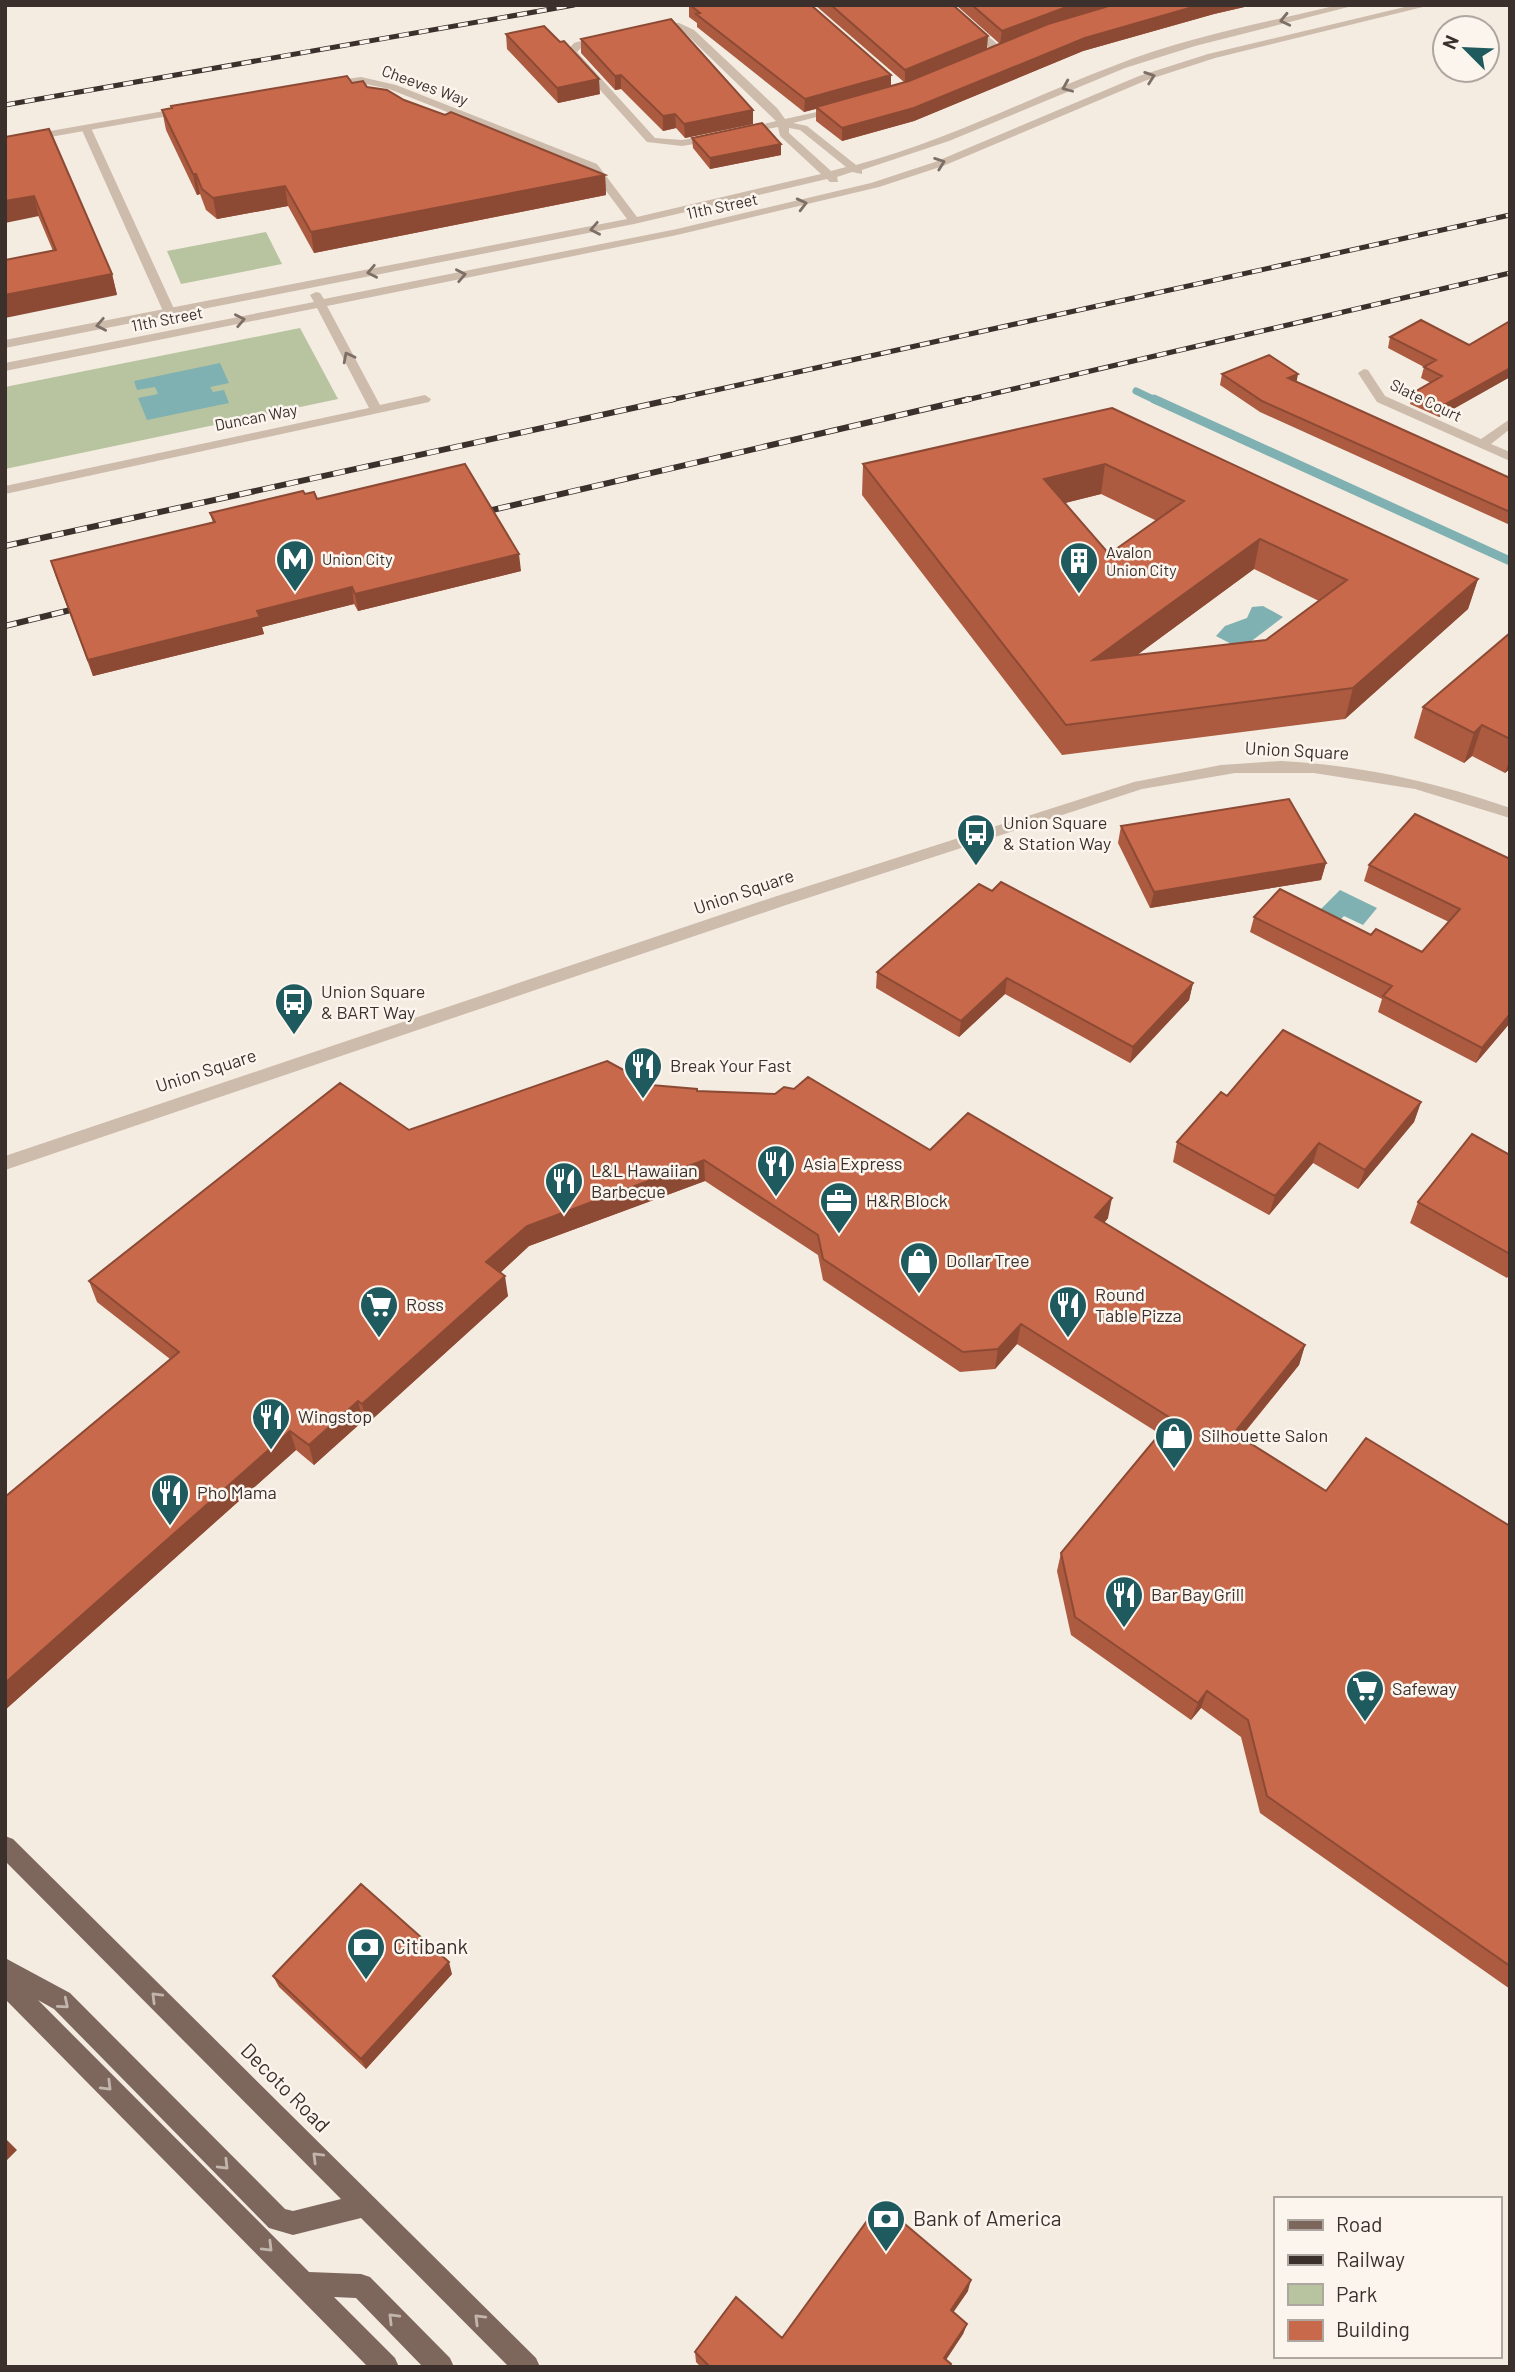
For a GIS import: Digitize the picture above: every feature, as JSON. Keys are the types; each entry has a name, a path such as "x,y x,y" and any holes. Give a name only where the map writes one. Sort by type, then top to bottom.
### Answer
{"main road":[{"name":"Decoto Road","path":"5,1846 527,2367"},
{"path":"5,1969 62,2001 278,2219 293,2223 365,2205"},
{"path":"5,1983 386,2367"},
{"path":"304,2284 361,2286 441,2367"}],"street":[{"path":"946,5 1004,48 987,56"},
{"name":"11th Street","path":"5,344 634,221 853,169 945,139 1121,66 1192,44 1351,5"},
{"name":"11th Street","path":"5,367 677,232 849,192 1001,139 1143,78 1212,56 1426,5"},
{"path":"643,29 667,24 690,32 773,110 783,124 784,134 849,192"},
{"path":"618,35 578,45 571,52 651,140 667,144 685,144 721,136"},
{"name":"Cheeves Way","path":"322,85 361,80 385,85 593,166 634,221"},
{"path":"734,134 783,124 849,105"},
{"path":"5,142 204,107"},
{"path":"783,124 803,128 875,185"},
{"path":"86,128 170,311"},
{"path":"310,284 376,410"},
{"name":"Slate Court","path":"1364,373 1381,399 1510,457"},
{"name":"Duncan Way","path":"5,490 425,399"},
{"path":"1482,444 1510,423"},
{"name":"Union Square","path":"5,1163 780,901 1139,785 1191,774 1251,766 1311,769 1368,776 1440,790 1510,813"}],"green space":[{"path":"266,232 282,264 181,284 167,251"},
{"path":"300,328 338,399 5,469 5,387"}],"water":[{"path":"220,363 229,383 210,387 213,392 224,390 229,403 147,420 138,398 158,394 155,387 137,390 134,381"},
{"path":"1263,606 1283,617 1241,649 1216,636 1225,626 1247,618 1252,607"},
{"path":"1340,890 1377,908 1363,925 1344,916 1337,923 1317,913"}],"building":[{"path":"690,5 811,5 891,75 805,99 696,14 700,13"},
{"path":"831,5 953,5 988,36 905,70"},
{"path":"972,5 1072,5 1002,31"},
{"path":"1112,5 1200,5 1085,38 914,108 842,128 816,107 909,81 1048,24"},
{"path":"671,19 753,110 684,124 675,114 663,116 621,75 615,76 581,39"},
{"path":"544,26 560,42 564,41 599,79 557,88 506,34"},
{"path":"347,76 352,83 363,81 367,87 387,90 404,100 445,115 451,112 605,175 311,232 285,186 213,198 202,189 162,110 172,108 171,106"},
{"path":"762,123 781,144 710,158 692,138"},
{"path":"49,129 112,274 5,295 5,260 56,250 34,196 5,201 5,137"},
{"path":"1421,320 1469,345 1510,321 1510,368 1442,406 1413,393 1442,376 1424,367 1436,360 1390,337"},
{"path":"1269,355 1298,374 1288,378 1510,478 1510,512 1262,401 1222,374"},
{"name":"Avalon Union City","path":"1112,408 1478,579 1353,688 1066,725 863,464","holes":["1105,464 1184,501 1109,554 1044,479","1260,539 1347,580 1266,640 1093,660"]},
{"path":"465,464 519,554 355,594 352,587 257,611 260,617 88,660 51,561 215,522 210,513 303,491 305,494 314,492 317,499"},
{"path":"1510,633 1510,739 1482,725 1474,733 1423,707"},
{"path":"1289,799 1326,863 1154,892 1121,826"},
{"path":"1415,814 1510,859 1510,1014 1482,1048 1383,996 1392,986 1254,917 1280,889 1371,935 1376,929 1422,952 1460,909 1369,865"},
{"path":"1001,882 1193,983 1133,1047 1007,978 961,1021 877,972 979,884 992,891"},
{"path":"1283,1030 1421,1102 1365,1170 1319,1143 1275,1196 1177,1142 1221,1092 1227,1096"},
{"path":"607,1061 651,1085 697,1091 775,1094 784,1087 794,1089 808,1077 930,1150 968,1113 1112,1198 1095,1217 1305,1345 1234,1433 1326,1491 1366,1438 1510,1526 1510,1966 1267,1796 1248,1720 1207,1691 1198,1703 1075,1617 1061,1553 1172,1419 1021,1324 998,1349 963,1352 823,1259 818,1235 704,1160 527,1226 486,1262 505,1276 362,1404 358,1401 309,1445 290,1431 5,1683 5,1497 179,1352 89,1281 340,1083 409,1130"},
{"path":"1472,1134 1510,1155 1510,1254 1418,1202"},
{"name":"Citibank","path":"361,1884 449,1962 361,2059 273,1976"},
{"name":"Bank of America","path":"880,2203 971,2280 951,2310 967,2324 944,2358 951,2364 949,2367 710,2367 695,2352 736,2297 782,2338"}],"waterway":[{"path":"1136,391 1157,401"},
{"path":"1154,399 1510,561"}],"railway":[{"path":"5,105 574,5"},
{"path":"666,401 1510,215"},
{"path":"962,401 1510,273"},
{"path":"5,546 674,399"},
{"path":"475,514 969,399"},
{"path":"5,626 87,606"}],"place":[{"name":"Union City","path":"295,593"},
{"name":"Avalon Union City","path":"1079,595"},
{"name":"Union Square & Station Way","path":"976,867"},
{"name":"Union Square & BART Way","path":"294,1036"},
{"name":"Break Your Fast","path":"643,1100"},
{"name":"Asia Express","path":"776,1198"},
{"name":"L&L Hawaiian Barbecue","path":"564,1215"},
{"name":"H&R Block","path":"839,1235"},
{"name":"Dollar Tree","path":"919,1295"},
{"name":"Ross","path":"379,1339"},
{"name":"Round Table Pizza","path":"1068,1339"},
{"name":"Wingstop","path":"271,1451"},
{"name":"Silhouette Salon","path":"1174,1470"},
{"name":"Pho Mama","path":"170,1527"},
{"name":"Bar Bay Grill","path":"1124,1629"},
{"name":"Safeway","path":"1365,1723"},
{"name":"Citibank","path":"366,1981"},
{"name":"Bank of America","path":"886,2253"}]}
